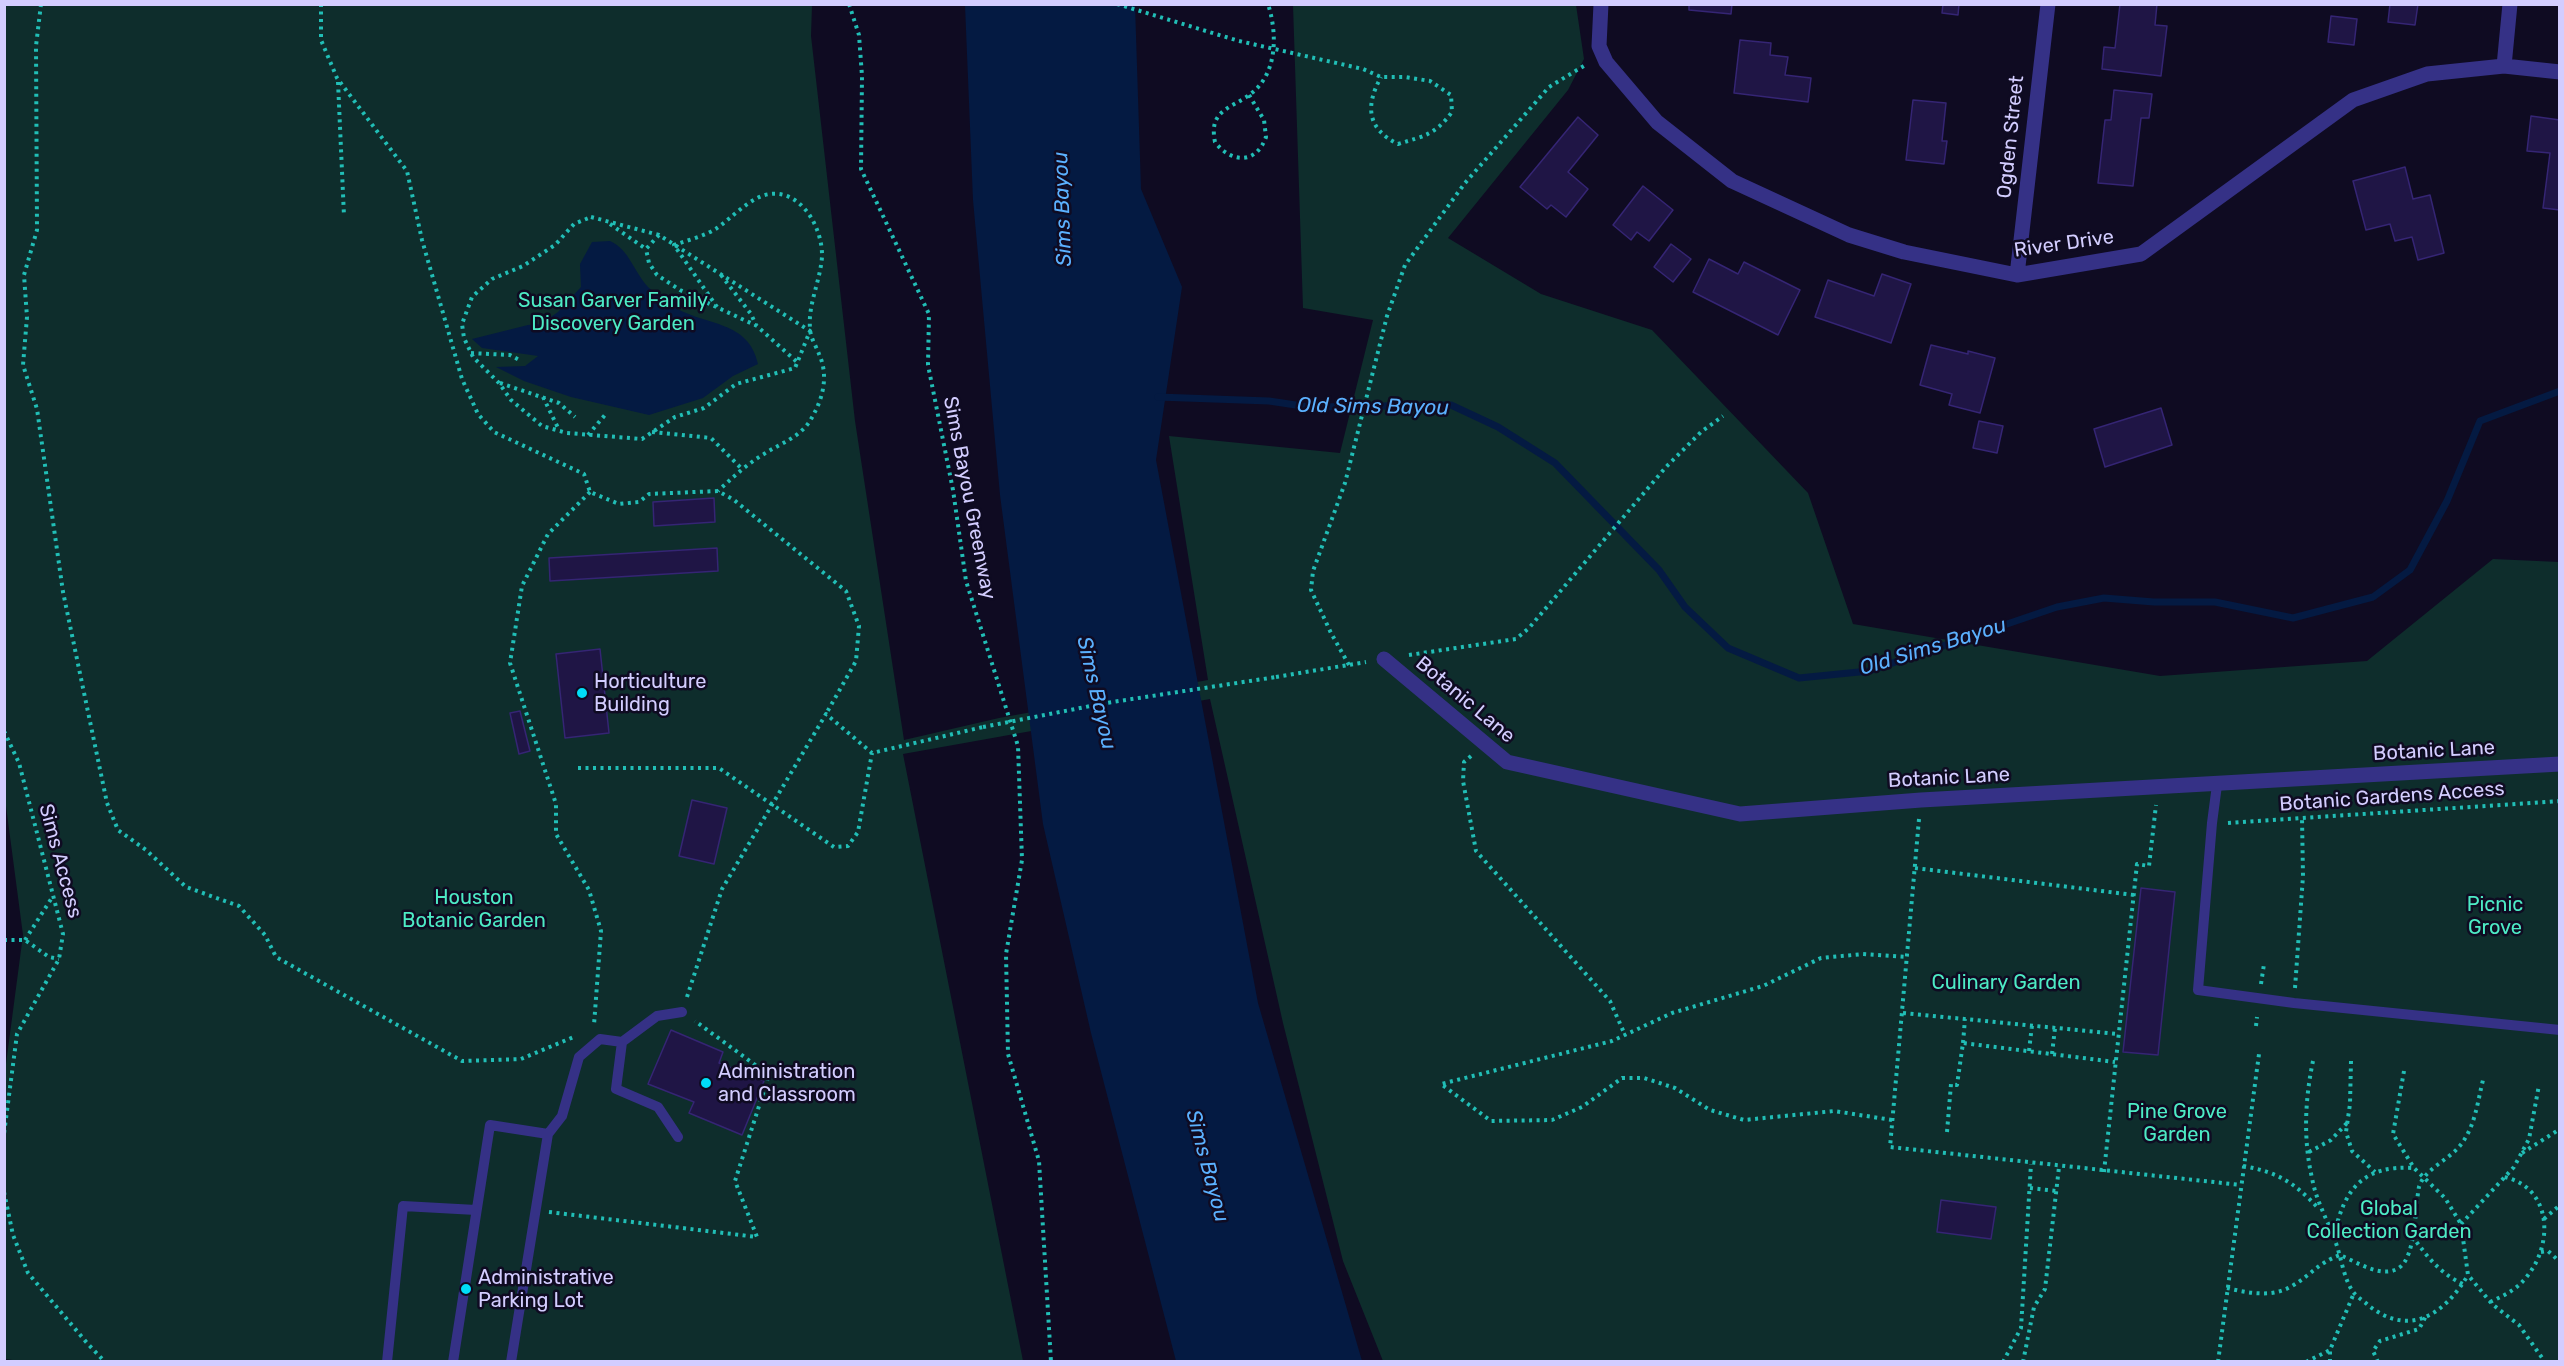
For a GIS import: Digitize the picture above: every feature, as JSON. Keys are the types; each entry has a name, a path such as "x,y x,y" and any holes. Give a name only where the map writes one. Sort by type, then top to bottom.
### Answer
{"street":[{"path":"1599,46 1601,4"},
{"name":"Ogden Street","path":"2017,275 2048,4"},
{"path":"2504,66 2510,4"},
{"name":"River Drive","path":"1599,46 1606,62 1657,122 1732,181 1849,236 1904,252 2017,275 2141,254 2354,100 2427,74 2504,66 2559,72"},
{"name":"Botanic Lane","path":"1384,659 1507,762 1740,814 1921,800 2559,764"}],"lane":[{"path":"2217,785 2211,823 2198,990 2294,1003 2559,1030"},
{"path":"511,1362 548,1134 562,1116 579,1057 600,1039 622,1042 657,1016 682,1012"},
{"path":"622,1042 616,1089 658,1107 678,1137"},
{"path":"453,1362 490,1125 548,1134"},
{"path":"387,1362 403,1206 476,1210"}],"path":[{"path":"41,4 36,46 37,230 24,275 27,317 23,366 37,409 63,592 107,803 118,830 146,850 186,887 239,906 265,935 276,957 462,1061 521,1059 579,1035"},
{"path":"321,4 321,40 338,78 407,171 422,240 462,379 478,414 494,432 584,474 590,492 620,504 639,502 650,494 718,491 734,500 846,591 858,626 856,661 722,889 682,1012 769,1075 735,1181 757,1237 535,1210"},
{"name":"Sims Bayou Greenway","path":"849,4 859,35 862,76 861,169 929,314 928,365 953,490 966,581 1018,746 1022,860 1006,954 1008,1054 1039,1161 1051,1362"},
{"path":"1117,4 1239,41 1363,69 1381,77 1405,77 1430,81 1451,94 1452,112 1441,128 1426,136 1398,144 1384,137 1371,114 1374,90 1381,77"},
{"path":"1249,95 1264,120 1266,137 1254,154 1239,159 1230,157 1215,142 1213,126 1221,112 1249,95 1265,77 1273,50 1273,21 1268,4"},
{"path":"1350,665 1330,633 1311,590 1313,571 1345,483 1387,316 1405,266 1465,183 1549,87 1584,68 1599,46"},
{"path":"338,78 344,216"},
{"path":"674,244 716,229 743,208 770,194 789,197 804,205 815,228 822,254 819,283 811,304 810,331 795,368 736,384 704,408 675,417 642,439 588,435 542,426 511,400 499,383 471,353 464,338 462,324 472,297 492,279 523,267 555,245 574,224 591,218 606,221 659,235 674,244 810,331 825,378 822,399 810,422 795,437 742,469 718,491"},
{"path":"606,221 646,249 649,263 657,274 680,290 757,326 769,334 797,362"},
{"path":"646,249 659,235"},
{"path":"674,244 717,307"},
{"path":"719,273 751,314 757,326"},
{"path":"471,353 510,355 521,361"},
{"path":"499,383 559,403 575,417"},
{"path":"543,397 560,431"},
{"path":"588,435 605,415"},
{"path":"872,753 1106,702 1516,639 1546,608 1666,467 1701,432 1723,416"},
{"path":"652,432 711,438 742,469"},
{"path":"590,492 548,534 522,586 510,663 556,804 556,834 589,890 601,931 594,1028"},
{"path":"826,714 872,753"},
{"name":"Sims Access","path":"4,731 19,763 63,934 59,959 17,1034 4,1134"},
{"path":"1486,744 1464,762 1464,781 1476,851 1610,1000 1625,1035"},
{"path":"578,768 719,768 834,848 848,846 858,832 872,753"},
{"path":"2104,1172 2138,864 2150,866 2157,788"},
{"path":"1921,800 1890,1147 2104,1172 2241,1185"},
{"name":"Botanic Gardens Access","path":"2226,823 2559,801"},
{"path":"2294,1003 2303,876 2302,818"},
{"path":"1915,868 2134,895"},
{"path":"25,940 53,896"},
{"path":"4,940 25,940 49,957 59,959"},
{"path":"1892,1120 1834,1111 1744,1120 1710,1110 1676,1088 1644,1077 1622,1078 1582,1107 1552,1120 1491,1120 1441,1084 1612,1041 1672,1013 1763,986 1821,958 1863,954 1908,957"},
{"path":"2261,984 2264,964"},
{"path":"1903,1013 2118,1034"},
{"path":"2256,1026 2257,1017"},
{"path":"1947,1132 1951,1084 1957,1085 1965,1019"},
{"path":"2029,1051 2032,1026"},
{"path":"2052,1054 2055,1028"},
{"path":"1963,1043 2115,1062"},
{"path":"2218,1362 2259,1054"},
{"path":"2313,1061 2306,1094 2311,1177 2321,1211 2334,1236 2354,1293 2382,1316 2404,1322 2433,1314 2456,1295 2468,1275"},
{"path":"2351,1061 2346,1132 2352,1151 2375,1172"},
{"path":"2404,1071 2393,1134 2414,1168 2445,1198 2461,1224 2468,1275 2490,1302 2519,1325 2545,1362"},
{"path":"2227,1288 2269,1294 2292,1287 2324,1261 2340,1255 2381,1272 2391,1272 2402,1266 2410,1250 2420,1185 2424,1178 2458,1148 2472,1127 2483,1080"},
{"path":"2461,1224 2514,1167 2529,1140 2539,1085"},
{"path":"2309,1152 2331,1140 2348,1123"},
{"path":"2521,1153 2559,1129"},
{"path":"2003,1362 2021,1328 2031,1164"},
{"path":"2243,1166 2282,1176 2306,1194 2321,1211"},
{"path":"2023,1362 2034,1307 2045,1289 2059,1167"},
{"path":"2334,1236 2338,1217 2348,1193 2375,1172 2396,1167 2414,1168"},
{"path":"2490,1302 2512,1292 2529,1275 2541,1251 2545,1228 2540,1205 2530,1190 2519,1180 2504,1177"},
{"path":"2030,1188 2056,1191"},
{"path":"4,1192 13,1235 28,1273 105,1362"},
{"path":"2544,1220 2559,1205"},
{"path":"2412,1236 2434,1265 2447,1276 2463,1284"},
{"path":"2541,1251 2548,1251 2559,1262"},
{"path":"2330,1362 2330,1350 2354,1293"},
{"path":"2378,1362 2373,1351 2380,1341 2419,1329 2426,1316"},
{"path":"2306,1362 2330,1350"}],"green space":[{"name":"Houston Botanic Garden","path":"5,5 812,5 811,36 855,421 904,740 999,718 1208,680 1169,436 1340,453 1373,320 1303,308 1293,5 1576,5 1584,59 1568,90 1448,238 1541,294 1652,330 1808,493 1853,624 2160,676 2367,661 2493,559 2559,562 2559,1361 1383,1361 1343,1261 1283,1023 1210,699 903,754 1023,1361 27,1362 5,1359 4,1079 23,935 4,791"}],"water":[{"name":"Sims Bayou","path":"965,5 1135,5 1141,189 1182,287 1156,460 1258,1003 1362,1361 1176,1361 1091,1033 1043,824 1000,495 973,200"},
{"path":"610,241 622,249 643,281 654,292 686,313 736,332 753,350 758,364 733,376 703,398 649,415 571,397 524,381 496,367 525,366 538,356 482,348 472,339 541,324 558,312 581,287 580,264 592,242"}],"building":[{"path":"1689,4 1732,4 1731,14 1689,10"},
{"path":"1943,4 1959,4 1958,15 1942,13"},
{"path":"2120,4 2157,4 2155,25 2167,26 2161,76 2102,69 2104,47 2115,48"},
{"path":"2390,4 2418,4 2415,25 2388,22"},
{"path":"2331,16 2357,19 2354,45 2328,42"},
{"path":"1740,40 1771,43 1770,55 1788,57 1785,75 1811,78 1808,102 1734,93"},
{"path":"2114,90 2152,94 2149,118 2141,118 2133,186 2098,183 2105,120 2111,120"},
{"path":"1913,100 1946,103 1942,141 1947,141 1944,164 1906,160"},
{"path":"2531,116 2560,120 2560,210 2543,208 2550,153 2527,151"},
{"path":"1578,117 1598,135 1568,172 1588,189 1566,217 1551,205 1547,209 1520,187"},
{"path":"2405,167 2413,199 2430,195 2444,253 2418,260 2412,237 2395,241 2390,224 2366,230 2353,181"},
{"path":"1643,186 1673,210 1649,241 1637,232 1631,240 1613,225"},
{"path":"1671,244 1691,259 1673,282 1654,267"},
{"path":"1709,259 1738,274 1744,262 1800,290 1778,335 1693,292"},
{"path":"1882,274 1911,284 1891,343 1815,317 1828,280 1874,296"},
{"path":"1931,345 1995,358 1980,413 1949,405 1952,394 1920,385"},
{"path":"2161,408 2172,445 2105,467 2094,429"},
{"path":"1979,421 2003,426 1997,453 1973,448"},
{"path":"714,498 715,522 654,526 653,502"},
{"path":"717,548 718,571 550,581 549,558"},
{"name":"Horticulture Building","path":"600,649 609,733 565,738 556,654"},
{"path":"520,711 530,751 519,754 510,713"},
{"path":"692,800 727,808 714,864 679,856"},
{"path":"2141,888 2175,892 2158,1055 2123,1052"},
{"name":"Administration and Classroom","path":"671,1030 723,1052 719,1063 764,1081 742,1135 689,1113 694,1102 648,1084"},
{"path":"1941,1200 1996,1207 1991,1239 1937,1232"}],"waterway":[{"name":"Old Sims Bayou","path":"1158,397 1269,401 1309,407 1451,405 1498,427 1555,463 1659,570 1685,607 1728,648 1799,678 1869,671 2057,607 2104,598 2154,602 2215,602 2293,618 2373,597 2410,570 2447,501 2480,421 2560,391"}],"place":[{"name":"Horticulture Building","path":"582,693"},
{"name":"Administration and Classroom","path":"706,1083"},
{"name":"Administrative Parking Lot","path":"466,1289"}],"park label":[{"name":"Susan Garver Family Discovery Garden","path":"613,312"},
{"name":"Picnic Grove","path":"2495,916"},
{"name":"Culinary Garden","path":"2006,983"},
{"name":"Pine Grove Garden","path":"2177,1124"},
{"name":"Global Collection Garden","path":"2389,1220"}]}
